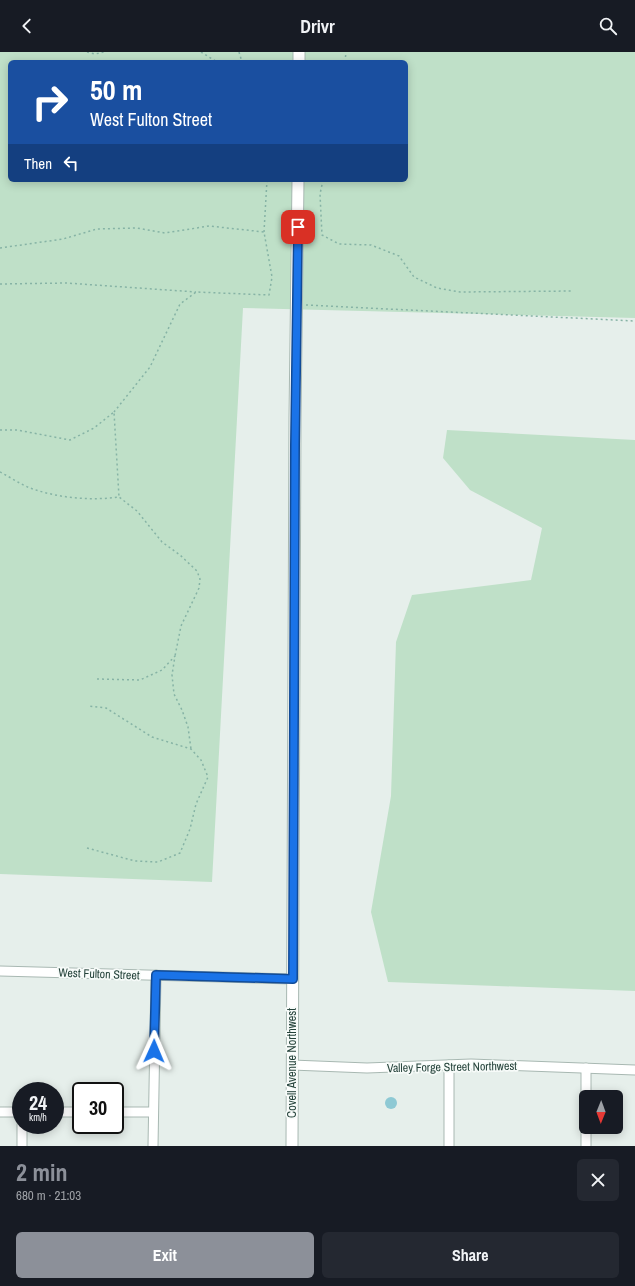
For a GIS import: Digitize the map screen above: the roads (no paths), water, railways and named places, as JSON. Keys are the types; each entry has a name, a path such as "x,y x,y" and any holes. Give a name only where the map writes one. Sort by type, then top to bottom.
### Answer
{"street":[{"name":"Covell Avenue Northwest","path":"292,1146 295,426 298,305 298,182"},
{"name":"West Fulton Street","path":"0,971 293,979"},
{"path":"153,1146 156,975"},
{"path":"449,1064 449,1146"},
{"name":"Valley Forge Street Northwest","path":"292,1065 367,1068 449,1064 635,1070"},
{"path":"586,1068 586,1146"},
{"path":"0,1112 12,1112"},
{"path":"124,1112 153,1112"},
{"path":"22,1134 22,1146"}],"water":[{"path":"389,1097 393,1097 397,1103 393,1109 389,1109 385,1105 385,1101"}]}
